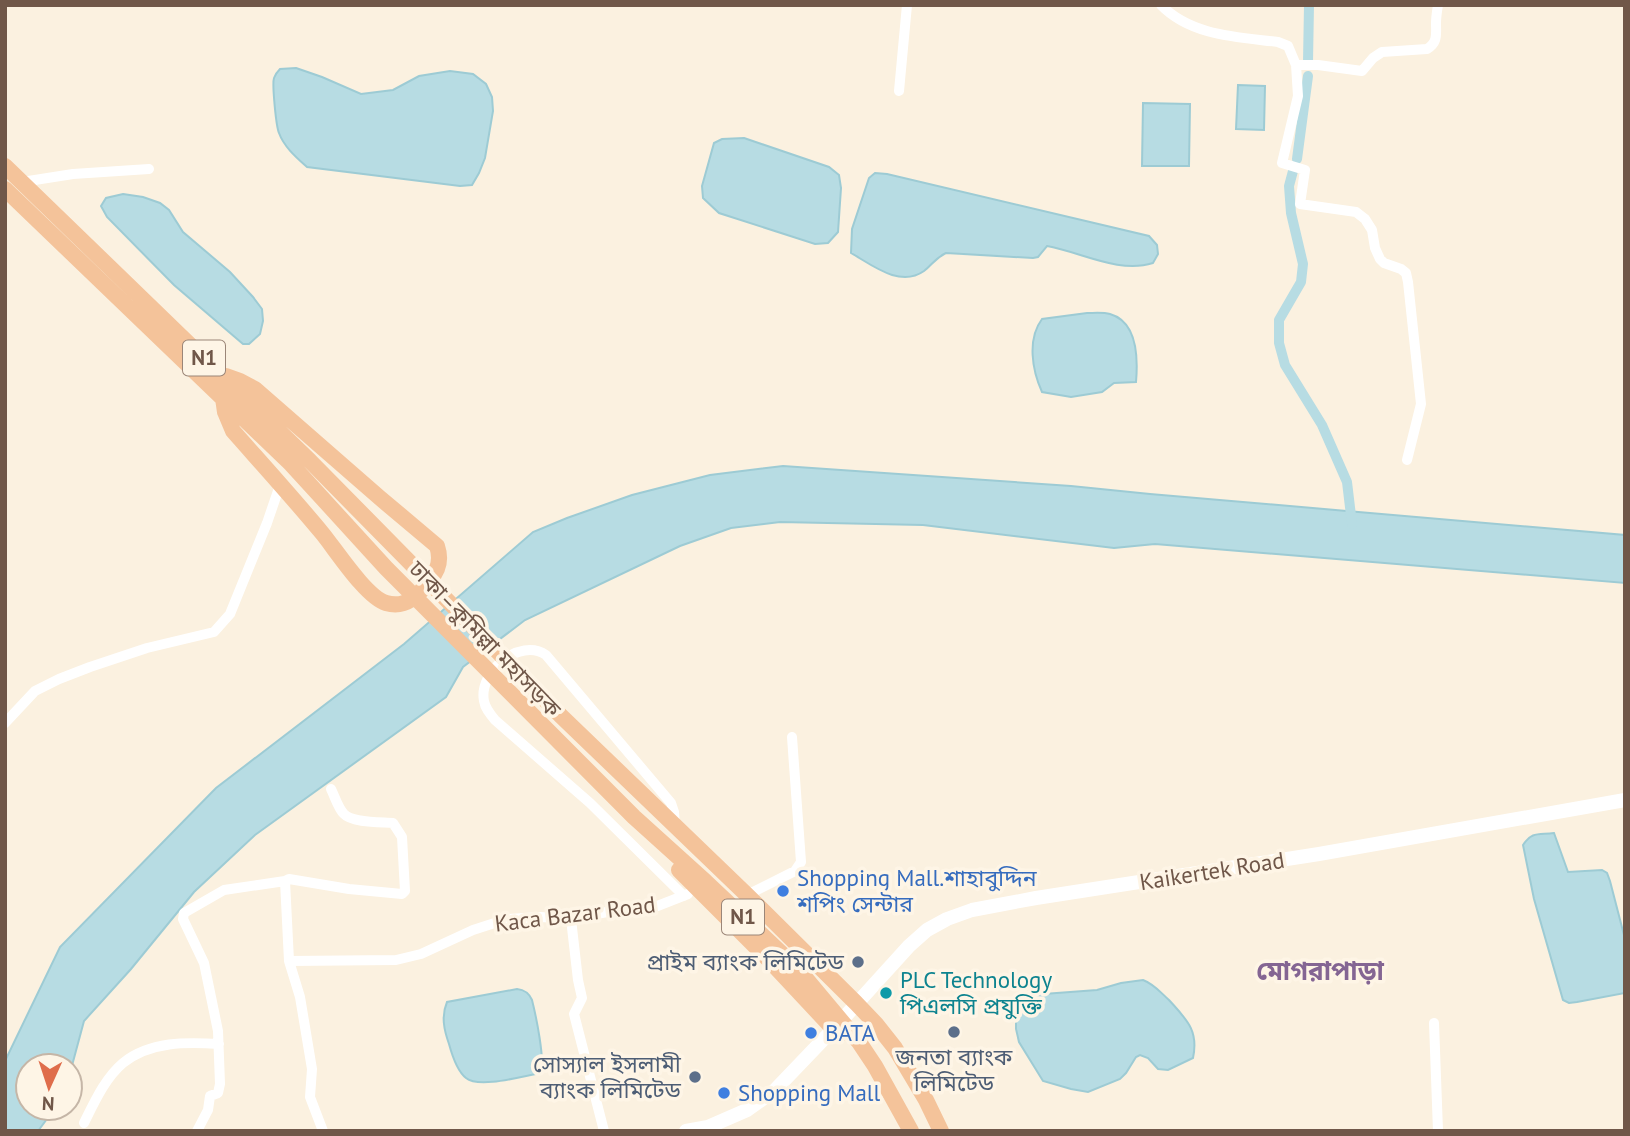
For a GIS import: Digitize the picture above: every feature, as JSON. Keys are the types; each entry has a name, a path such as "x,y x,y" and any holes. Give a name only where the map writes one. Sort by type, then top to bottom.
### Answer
{"highway":[{"name":"ঢাকা–কুমিল্লা মহাসড়ক","path":"5,166 310,460 560,715 856,1003 895,1048 941,1131"},
{"name":"ঢাকা–কুমিল্লা মহাসড়ক","path":"6,190 291,464 386,568 610,792 797,968 838,1025 875,1066 911,1131"},
{"path":"221,375 256,389 437,545 440,554 433,578 405,603 395,605 376,598 233,431 225,412 223,398"},
{"path":"610,792 691,893 768,958 838,1025 901,1131"}],"main road":[{"name":"Kaikertek Road","path":"686,1131 708,1128 747,1110 774,1091 838,1025 891,964 927,930 972,910 1319,854 1625,800"}],"street":[{"path":"899,91 907,5"},
{"path":"1161,5 1177,20 1210,32 1278,42 1288,46 1296,65 1298,96 1282,163 1305,170 1300,204 1356,212 1372,230 1380,259 1406,273 1421,404 1407,460"},
{"path":"1296,65 1362,71 1382,52 1427,49 1433,45 1436,38 1438,5"},
{"path":"22,182 74,174 149,169"},
{"path":"5,723 35,691 59,679 147,648 214,632 230,614 280,485"},
{"path":"675,828 671,803 546,655 536,649 524,650 512,655 494,670 484,685 483,692 485,705 495,720 691,893"},
{"path":"747,895 795,871 801,862 792,737"},
{"path":"197,1131 208,1110 210,1096 218,1093 219,1044 204,963 183,919 184,913 224,890 289,878 377,892 402,894 405,891 402,837 393,823 350,818 345,815 331,789"},
{"path":"285,880 289,961 300,997 312,1069 310,1097 323,1131"},
{"name":"Kaca Bazar Road","path":"289,961 396,960 421,954 473,930 507,919 571,919 656,907 691,893"},
{"path":"571,919 582,998 574,1014 604,1131"},
{"path":"1434,1023 1438,1131"},
{"path":"84,1123 96,1099 124,1063 147,1050 162,1046 219,1044"}],"water":[{"path":"296,68 361,94 393,90 419,76 450,71 473,74 486,84 492,97 493,111 485,158 472,185 460,186 307,167 284,143 279,133 276,114 275,76 280,69"},
{"path":"1238,85 1265,86 1264,130 1236,129"},
{"path":"1143,103 1190,104 1189,166 1142,166"},
{"path":"744,138 829,167 839,175 841,188 838,232 828,243 815,244 719,213 703,198 702,186 714,143 722,139"},
{"path":"875,173 1149,236 1157,245 1158,254 1153,263 1127,266 1047,246 1038,257 1033,258 946,253 915,276 896,276 851,253 852,229 869,178"},
{"path":"123,194 143,197 160,203 169,210 183,232 230,272 253,297 262,309 263,321 260,334 249,344 243,344 174,285 107,217 101,206 106,198"},
{"path":"1087,313 1110,314 1126,325 1136,352 1136,382 1114,383 1102,392 1071,397 1042,392 1033,355 1037,327 1042,319"},
{"path":"783,466 1071,486 1625,535 1625,583 1155,544 1114,548 923,525 780,522 731,528 680,546 525,620 463,667 446,697 255,835 194,892 84,1021 76,1052 14,1052 14,1122 45,1122 38,1131 5,1131 5,1061 60,947 216,788 404,644 533,532 632,495 710,475"},
{"path":"1554,833 1568,872 1602,870 1607,873 1625,939 1625,993 1569,1003 1563,1000 1534,899 1523,845 1533,836"},
{"path":"1143,980 1160,991 1186,1019 1193,1032 1193,1058 1168,1070 1158,1069 1148,1058 1140,1055 1120,1079 1088,1092 1043,1081 1019,1042 1016,1007 1020,1000 1030,995 1097,990"},
{"path":"517,989 526,992 532,1000 541,1048 541,1073 491,1082 466,1078 455,1062 446,1034 444,1018 447,1002"}],"waterway":[{"path":"1308,62 1309,5"},
{"path":"1297,159 1308,76"},
{"path":"1293,171 1289,186 1291,213 1303,264 1301,282 1279,320 1279,343 1285,365 1322,425 1347,482 1352,524"}],"place":[{"name":"Shopping Mall.শাহাবুদ্দিন শপিং সেন্টার","path":"783,891"},
{"name":"প্রাইম ব্যাংক লিমিটেড","path":"858,962"},
{"name":"PLC Technology পিএলসি প্রযুক্তি","path":"886,993"},
{"name":"জনতা ব্যাংক লিমিটেড","path":"954,1032"},
{"name":"BATA","path":"811,1033"},
{"name":"সোস্যাল ইসলামী ব্যাংক লিমিটেড","path":"695,1077"},
{"name":"Shopping Mall","path":"724,1093"}],"district":[{"name":"মোগরাপাড়া","path":"1320,971"}]}
